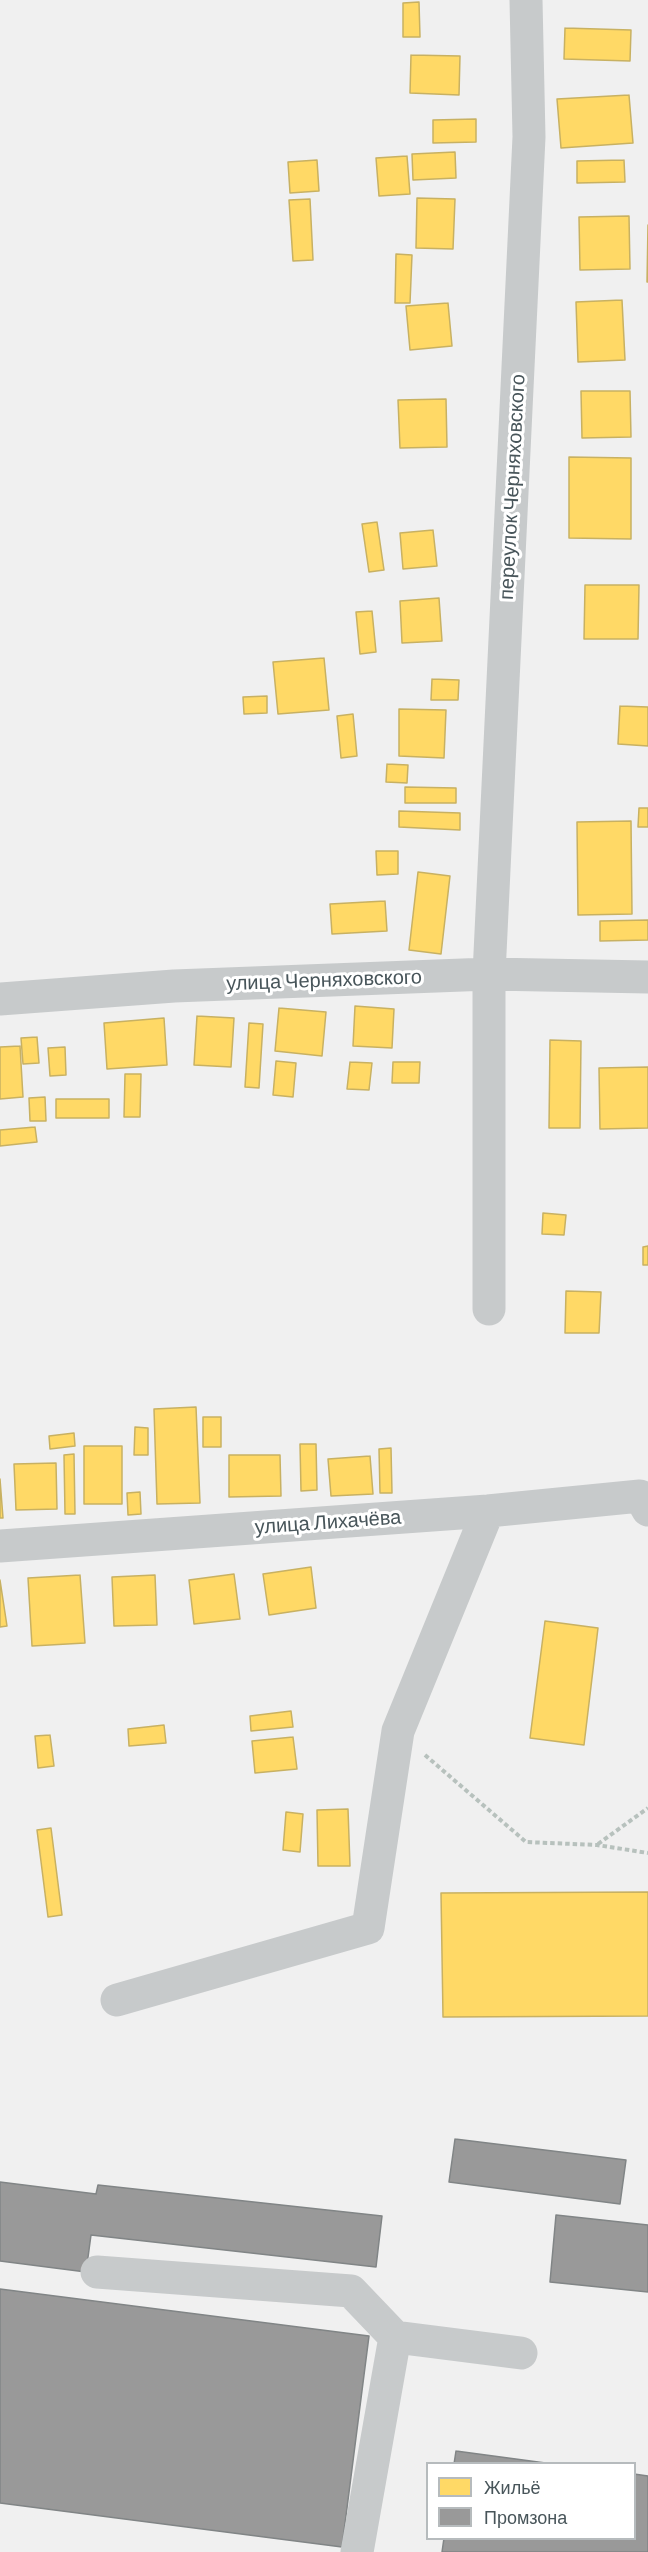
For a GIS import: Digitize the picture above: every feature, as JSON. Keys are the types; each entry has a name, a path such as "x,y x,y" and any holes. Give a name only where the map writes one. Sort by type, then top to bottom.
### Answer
{"street":[{"name":"переулок Черняховского","path":"489,1309 489,974 529,136 526,0"},
{"name":"улица Черняховского","path":"0,999 174,986 489,974 648,977"},
{"name":"улица Лихачёва","path":"0,1546 645,1501"},
{"path":"117,2001 368,1928 398,1731 488,1511"},
{"path":"97,2272 351,2291 395,2337 521,2353"},
{"path":"357,2552 395,2337"}],"path":[{"path":"398,1731 526,1842 597,1845 648,1853"},
{"path":"597,1845 648,1808"}],"building: Жильё":[{"path":"419,2 420,37 403,37 403,3"},
{"path":"565,28 631,30 630,61 564,59"},
{"path":"411,55 460,56 459,95 410,93"},
{"path":"629,95 633,143 561,148 557,99"},
{"path":"476,119 476,142 433,143 433,120"},
{"path":"455,152 456,178 413,180 412,154"},
{"path":"407,156 410,194 379,196 376,158"},
{"path":"317,160 319,191 290,193 288,162"},
{"path":"624,160 625,182 577,183 577,161"},
{"path":"417,198 455,199 453,249 416,248"},
{"path":"310,199 313,260 293,261 289,200"},
{"path":"629,216 630,269 580,270 579,217"},
{"path":"648,225 648,282 647,282"},
{"path":"396,254 412,255 410,303 395,303"},
{"path":"622,300 625,360 578,362 576,302"},
{"path":"448,303 452,346 410,350 406,306"},
{"path":"581,391 630,391 631,437 582,438"},
{"path":"446,399 447,447 400,448 398,400"},
{"path":"569,457 631,458 631,539 569,538"},
{"path":"377,522 384,570 369,572 362,524"},
{"path":"433,530 437,566 403,569 400,533"},
{"path":"585,585 639,585 638,639 584,639"},
{"path":"439,598 442,641 402,643 400,601"},
{"path":"372,611 376,652 360,654 356,612"},
{"path":"324,658 329,710 278,714 273,662"},
{"path":"432,679 459,680 458,700 431,700"},
{"path":"267,696 267,713 244,714 243,697"},
{"path":"620,706 648,707 648,746 618,744"},
{"path":"399,709 446,710 444,758 399,756"},
{"path":"353,714 357,756 341,758 337,716"},
{"path":"387,764 408,765 407,783 386,782"},
{"path":"405,787 456,788 456,803 405,803"},
{"path":"639,808 648,808 648,827 638,827"},
{"path":"399,811 460,813 460,830 399,827"},
{"path":"631,821 632,914 578,915 577,822"},
{"path":"376,851 398,851 398,874 377,875"},
{"path":"418,872 450,876 441,954 409,950"},
{"path":"385,901 387,931 332,934 330,904"},
{"path":"648,920 648,940 600,941 600,921"},
{"path":"355,1006 394,1009 392,1048 353,1046"},
{"path":"279,1008 326,1012 322,1056 275,1051"},
{"path":"197,1016 234,1018 231,1067 194,1065"},
{"path":"164,1018 167,1065 107,1069 104,1023"},
{"path":"249,1023 263,1024 259,1088 245,1087"},
{"path":"37,1037 39,1063 23,1064 21,1038"},
{"path":"550,1040 581,1041 580,1128 549,1128"},
{"path":"20,1046 23,1097 0,1099 0,1047"},
{"path":"65,1047 66,1075 50,1076 48,1048"},
{"path":"276,1061 296,1063 293,1097 273,1095"},
{"path":"350,1062 372,1063 369,1090 347,1089"},
{"path":"393,1062 420,1062 419,1083 392,1083"},
{"path":"648,1067 648,1128 600,1129 599,1068"},
{"path":"125,1074 141,1074 140,1117 124,1117"},
{"path":"45,1097 46,1121 30,1121 29,1098"},
{"path":"56,1099 109,1099 109,1118 56,1118"},
{"path":"35,1127 37,1142 0,1146 0,1130"},
{"path":"543,1213 566,1215 564,1235 542,1234"},
{"path":"648,1246 648,1265 643,1265 643,1247"},
{"path":"566,1291 601,1292 599,1333 565,1333"},
{"path":"196,1407 200,1503 157,1504 154,1409"},
{"path":"203,1417 221,1417 221,1447 203,1447"},
{"path":"135,1427 148,1428 148,1455 134,1455"},
{"path":"74,1433 75,1446 50,1449 49,1436"},
{"path":"300,1444 316,1444 317,1490 301,1491"},
{"path":"84,1446 122,1446 122,1504 84,1504"},
{"path":"391,1448 392,1493 380,1493 379,1449"},
{"path":"74,1454 75,1514 65,1514 64,1455"},
{"path":"229,1455 280,1455 281,1496 229,1497"},
{"path":"370,1456 373,1494 331,1496 328,1459"},
{"path":"56,1463 57,1509 16,1510 14,1464"},
{"path":"0,1479 3,1518 0,1518"},
{"path":"140,1492 141,1514 128,1515 127,1493"},
{"path":"311,1567 316,1608 269,1615 263,1574"},
{"path":"234,1574 240,1619 194,1624 189,1580"},
{"path":"80,1575 85,1643 32,1646 28,1578"},
{"path":"155,1575 157,1625 114,1626 112,1577"},
{"path":"0,1580 7,1626 0,1627"},
{"path":"545,1621 598,1628 584,1745 530,1738"},
{"path":"291,1711 293,1727 251,1731 250,1716"},
{"path":"164,1725 166,1743 129,1746 128,1729"},
{"path":"50,1735 54,1766 38,1768 35,1736"},
{"path":"293,1737 297,1769 255,1773 252,1741"},
{"path":"348,1809 350,1866 318,1866 317,1810"},
{"path":"286,1812 303,1814 300,1852 283,1850"},
{"path":"51,1828 62,1915 48,1917 37,1830"},
{"path":"648,1892 648,2016 443,2017 441,1893"}],"building: Промзона":[{"path":"455,2139 626,2160 620,2204 449,2182"},
{"path":"0,2182 96,2194 98,2185 382,2216 376,2267 91,2235 86,2272 0,2261"},
{"path":"556,2215 648,2225 648,2292 550,2282"},
{"path":"0,2289 369,2336 342,2547 0,2503"},
{"path":"456,2451 538,2462 454,2462"},
{"path":"636,2474 648,2476 648,2552 442,2552 444,2540 636,2540"}]}
